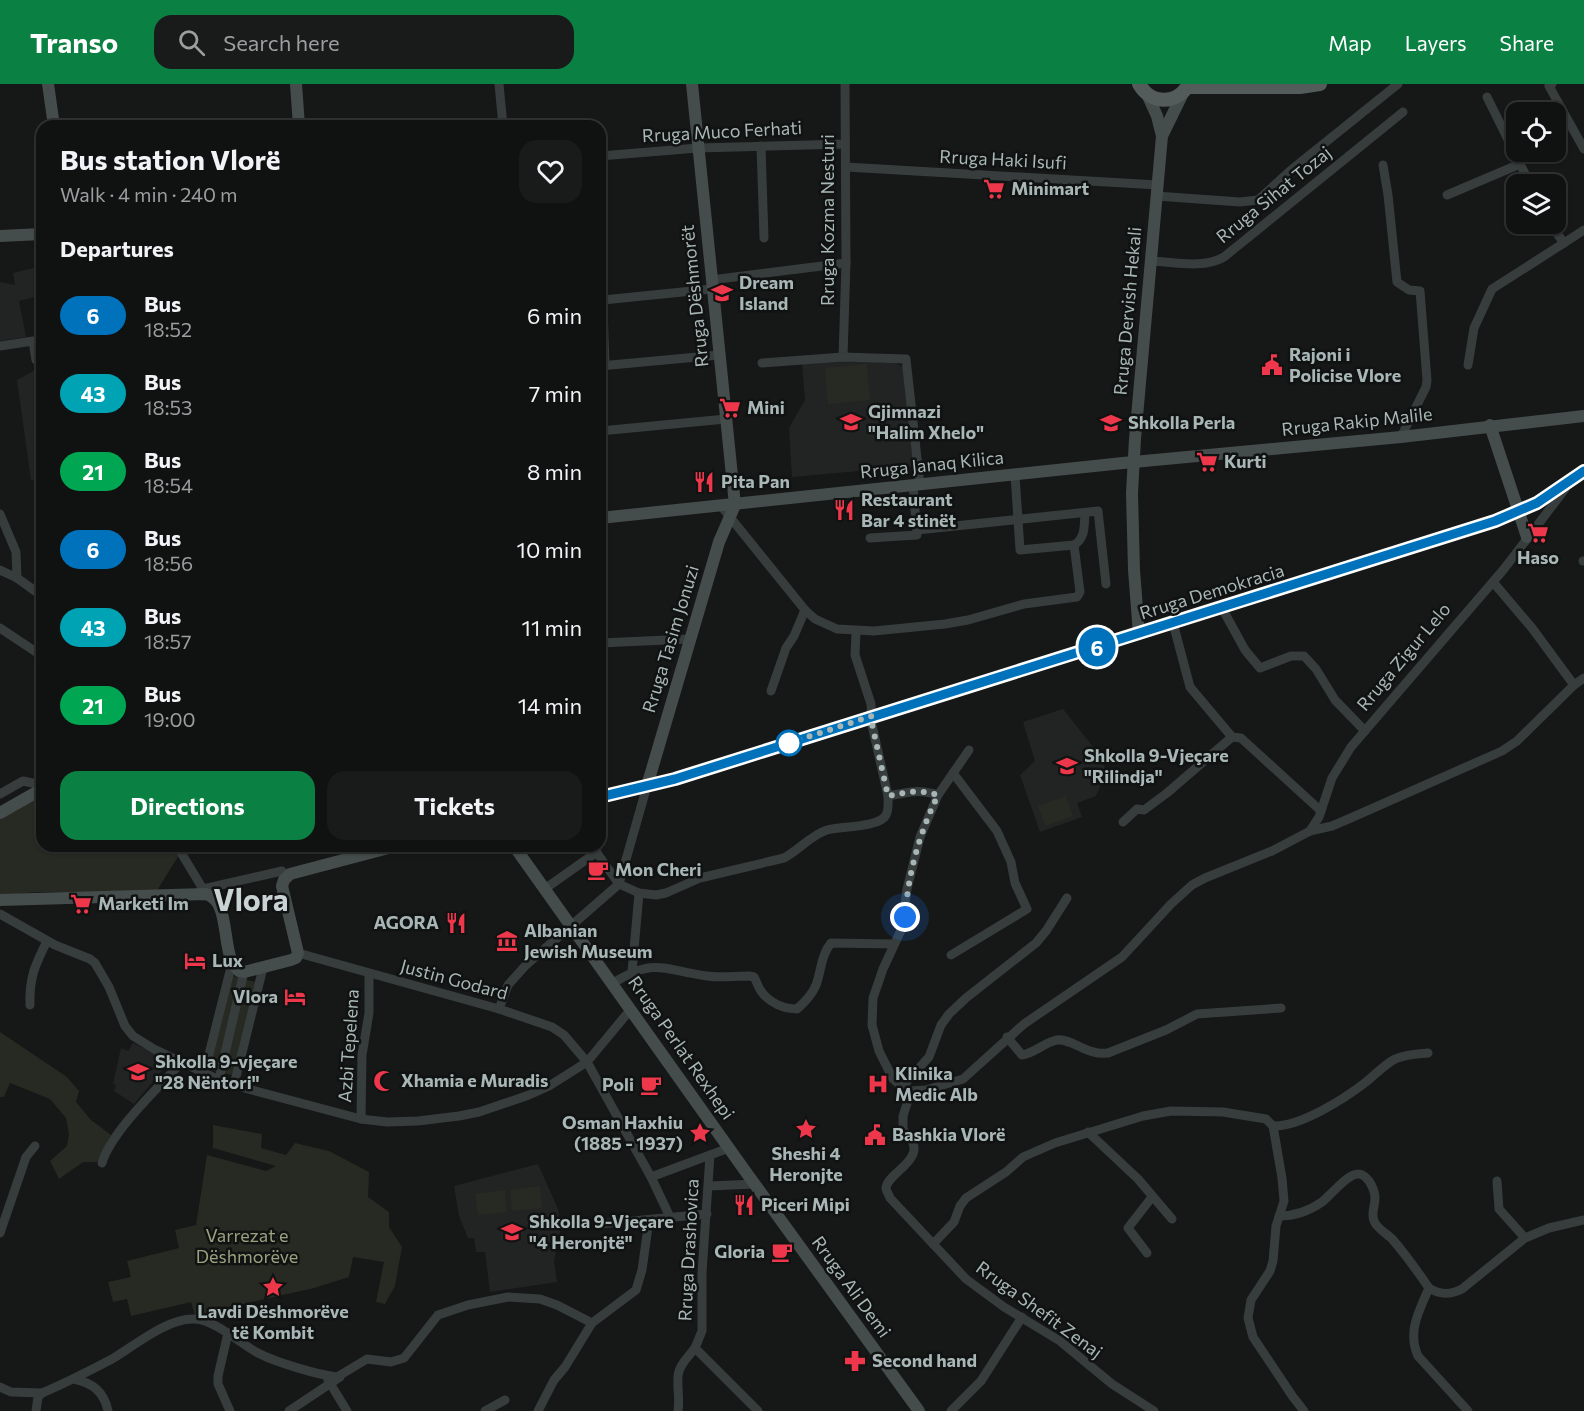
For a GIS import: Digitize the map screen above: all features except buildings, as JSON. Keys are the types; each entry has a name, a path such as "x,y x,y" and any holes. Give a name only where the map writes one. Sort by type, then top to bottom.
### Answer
{"main road":[{"path":"48,84 53,120"},
{"path":"296,84 299,120"},
{"name":"Rruga Dëshmorët","path":"692,84 735,505"},
{"path":"1140,87 1152,98 1165,100 1172,99 1187,88 1289,87 1320,84"},
{"name":"Rruga Dervish Hekali","path":"1139,634 1132,530 1134,462 1162,136 1157,116 1140,87"},
{"name":"Rruga Dervish Hekali","path":"1162,136 1187,88"},
{"path":"0,236 36,234"},
{"name":"Rruga Rakip Malile","path":"1134,462 1401,438 1490,425 1584,416"},
{"path":"1490,425 1527,537"},
{"name":"Rruga Janaq Kilica","path":"606,517 1134,462"},
{"name":"Rruga Demokracia","path":"606,796 675,779 1519,513 1568,484 1584,471"},
{"name":"Rruga Tasim Jonuzi","path":"647,786 719,542 735,505"},
{"path":"0,813 36,791"},
{"path":"0,900 204,892 212,896 219,904 232,963 239,972 244,972 296,958 298,953 282,886 286,873 372,852"},
{"name":"Rruga Perlat Rexhepi","path":"519,852 755,1184"},
{"name":"Rruga Ali Demi","path":"755,1184 919,1411"}],"street":[{"path":"499,84 502,120"},
{"name":"Rruga Kozma Nesturi","path":"843,357 846,263 844,84"},
{"name":"Rruga Haki Isufi","path":"846,167 1157,190 1240,202 1258,200 1291,170 1398,84"},
{"path":"1552,84 1549,86 1584,149"},
{"path":"1487,97 1525,174"},
{"name":"Rruga Sihat Tozaj","path":"1151,261 1205,264 1224,257 1403,112"},
{"name":"Rruga Muco Ferhati","path":"606,156 698,148 845,144"},
{"path":"761,146 764,238"},
{"path":"1447,195 1520,164"},
{"path":"1383,165 1396,276 1401,286 1409,290 1420,291 1425,345 1426,387 1401,438"},
{"path":"1468,365 1474,328 1491,288 1583,232"},
{"path":"1557,234 1564,243"},
{"path":"606,300 846,263"},
{"path":"0,346 33,341 36,360"},
{"path":"606,365 719,355"},
{"path":"762,363 843,357 906,360 917,485 917,535 870,538"},
{"path":"606,430 726,419"},
{"path":"1015,475 1020,550 1074,545 1082,538 1085,513"},
{"name":"Rruga Zigur Lelo","path":"1310,831 1315,825 1332,778 1341,761 1493,582 1568,484"},
{"path":"721,506 805,610 827,626 856,632 945,624 1024,604 1077,597 1080,592 1074,545"},
{"path":"917,530 1098,512 1106,584"},
{"path":"0,514 15,552 17,578"},
{"path":"0,570 17,578 36,592"},
{"path":"1493,582 1532,628 1574,685"},
{"path":"1222,608 1245,650 1260,669 1291,656 1304,656 1316,669 1335,700 1365,731"},
{"path":"771,691 786,648 805,610"},
{"path":"1173,623 1190,687 1232,737 1241,738 1321,811"},
{"path":"0,628 36,652"},
{"path":"596,852 620,884 639,893 656,895 700,878 784,858 796,852 815,836 828,830 877,822 885,817 888,796 872,724 871,704 855,655 856,632"},
{"path":"606,643 689,639"},
{"path":"969,750 938,795 920,837 907,889 902,928 883,969 873,998 872,1025 885,1065 893,1079 911,1091 926,1090 963,1079 1007,1037 1122,957 1171,904 1192,885 1215,873 1272,851 1310,831 1343,822 1502,751 1517,741 1584,678"},
{"path":"1123,822 1137,809 1144,810 1167,793 1232,737"},
{"path":"951,955 1027,909 1015,883 1011,862 997,831 953,773"},
{"path":"0,794 23,781 36,785"},
{"path":"499,1009 508,985 514,978 572,924 620,884 647,786"},
{"path":"888,796 924,790 938,795"},
{"path":"181,852 204,892 286,873"},
{"path":"546,888 590,852"},
{"path":"632,972 639,893"},
{"path":"902,1087 929,1057 941,1025 949,1014 1036,943 1067,898"},
{"path":"0,914 95,963 109,987 125,1026 133,1036 219,1080 361,1119 387,1122 418,1121 479,1112 549,1086 587,1062 630,1009"},
{"path":"30,1005 31,974 47,940"},
{"path":"613,983 632,972 661,966 708,976 749,976 754,977 764,994 779,1006 797,1009 810,996 816,985 824,955 831,943 894,944"},
{"name":"Justin Godard","path":"298,953 499,1009 552,1027 564,1035 587,1062 651,1177 670,1217"},
{"path":"204,1074 232,963"},
{"path":"234,1085 263,968"},
{"path":"219,1080 244,972"},
{"name":"Azbi Tepelena","path":"361,1119 362,1055 369,1013 369,974"},
{"path":"1007,1037 1022,1055 1057,1040 1063,1040 1099,1054 1108,1053 1175,1026 1190,1016 1203,1013 1281,1008"},
{"path":"1273,1126 1287,1125 1315,1114 1355,1090 1393,1060 1428,1053"},
{"path":"102,1163 105,1154 130,1119 181,1062"},
{"name":"Rruga Shefit Zenaj","path":"911,1091 903,1116 903,1130 912,1137 914,1150 907,1164 888,1183 886,1189 890,1198 966,1279 1060,1341 1112,1384 1154,1411"},
{"path":"933,1244 954,1222 966,1198 1006,1172 1023,1157 1055,1143 1156,1113 1200,1110 1259,1118 1269,1122 1273,1126 1284,1191 1276,1226 1273,1261 1270,1271 1251,1300 1248,1318 1253,1337 1304,1411"},
{"path":"1088,1132 1138,1179 1172,1219"},
{"path":"0,1233 26,1157 35,1146"},
{"name":"Rruga Drashovica","path":"729,1148 710,1155 702,1273 702,1331 695,1348 758,1411"},
{"path":"651,1177 710,1155"},
{"path":"1279,1216 1301,1213 1312,1208 1322,1202 1346,1179 1354,1174 1360,1174 1365,1177 1374,1191 1376,1198 1374,1221 1392,1239 1429,1288 1445,1294 1462,1289 1525,1238 1550,1228 1584,1220"},
{"path":"1497,1181 1498,1209 1525,1238"},
{"path":"709,1186 755,1184"},
{"path":"1148,1253 1128,1228 1152,1197"},
{"path":"600,1224 707,1214"},
{"path":"538,1411 554,1380 565,1367 592,1323 636,1290 642,1270 649,1220"},
{"path":"1429,1288 1414,1324 1414,1347 1418,1356 1468,1411"},
{"path":"289,1411 360,1361 367,1359 391,1362 404,1358 438,1315 449,1310 508,1297 540,1299 592,1323"},
{"path":"951,1411 981,1381 1022,1317"},
{"path":"36,1411 38,1397 42,1393 74,1379 175,1323 194,1319 228,1333 260,1354 324,1374 341,1376"},
{"path":"228,1333 218,1384 230,1411"},
{"path":"678,1411 680,1369 695,1348"},
{"path":"324,1374 347,1411"},
{"path":"74,1379 85,1382 98,1390 104,1398 108,1411"},
{"path":"0,1388 11,1392 42,1393"},
{"path":"485,1411 505,1400"},
{"path":"543,1401 549,1411"}],"shaded area":[{"path":"36,267 36,297 19,301 26,337 0,341 0,282 15,285 13,273"},
{"name":"Gjimnazi \"Halim Xhelo\"","path":"843,361 895,363 903,367 915,466 792,477 789,428 805,400 802,364"},
{"path":"36,370 36,480 31,480 17,380"},
{"name":"Shkolla 9-Vjeçare \"Rilindja\"","path":"1063,709 1094,748 1097,747 1106,771 1096,796 1077,803 1082,817 1040,832 1020,775 1035,761 1023,722"},
{"name":"Shkolla 9-vjeçare \"28 Nëntori\"","path":"133,1043 170,1061 134,1104 114,1091 116,1085 113,1084 121,1048 128,1051"},
{"name":"Shkolla 9-Vjeçare \"4 Heronjtë\"","path":"538,1164 558,1209 561,1227 554,1261 557,1282 490,1292 485,1252 476,1252 474,1238 468,1238 459,1216 454,1186"}],"green space":[{"path":"867,364 870,400 828,404 825,368"},
{"path":"1066,796 1073,816 1045,826 1038,806"},
{"path":"36,797 36,852 177,852 179,855 156,892 36,892 0,896 0,818"},
{"path":"232,976 255,982 232,1075 209,1070"},
{"path":"0,1032 67,1077 79,1091 76,1102 91,1120 111,1135 97,1162 83,1162 59,1179 50,1161 67,1146 69,1134 66,1118 50,1099 10,1083 4,1097 0,1097"},
{"name":"Varrezat e Dëshmorëve","path":"213,1125 262,1134 261,1148 286,1155 295,1143 329,1151 369,1172 368,1197 389,1212 389,1227 402,1247 395,1286 385,1304 376,1302 384,1262 353,1257 349,1277 314,1288 195,1315 191,1302 131,1316 127,1299 113,1302 108,1282 131,1277 127,1261 179,1248 175,1230 196,1225 207,1155 266,1171 276,1166 213,1148"},
{"path":"540,1186 542,1208 512,1211 510,1190"},
{"path":"505,1190 507,1212 478,1215 475,1194"}],"bus line":[{"name":"6","path":"606,796 675,779 1495,521 1519,513 1537,503 1584,471"}],"place":[{"name":"Minimart","path":"994,189"},
{"name":"Dream Island","path":"722,293"},
{"name":"Rajoni i Policise Vlore","path":"1272,365"},
{"name":"Mini","path":"730,408"},
{"name":"Gjimnazi \"Halim Xhelo\"","path":"851,422"},
{"name":"Shkolla Perla","path":"1111,423"},
{"name":"Kurti","path":"1207,462"},
{"name":"Pita Pan","path":"704,482"},
{"name":"Restaurant Bar 4 stinët","path":"844,510"},
{"name":"Haso","path":"1538,533"},
{"name":"Shkolla 9-Vjeçare \"Rilindja\"","path":"1067,766"},
{"name":"Mon Cheri","path":"598,870"},
{"name":"Marketi Im","path":"81,904"},
{"name":"AGORA","path":"456,923"},
{"name":"Albanian Jewish Museum","path":"507,941"},
{"name":"Lux","path":"195,961"},
{"name":"Vlora","path":"295,997"},
{"name":"Shkolla 9-vjeçare \"28 Nëntori\"","path":"138,1072"},
{"name":"Xhamia e Muradis","path":"384,1081"},
{"name":"Klinika Medic Alb","path":"878,1084"},
{"name":"Poli","path":"651,1085"},
{"name":"Sheshi 4 Heronjte","path":"806,1129"},
{"name":"Osman Haxhiu (1885 - 1937)","path":"700,1133"},
{"name":"Bashkia Vlorë","path":"875,1135"},
{"name":"Piceri Mipi","path":"744,1205"},
{"name":"Shkolla 9-Vjeçare \"4 Heronjtë\"","path":"512,1232"},
{"name":"Gloria","path":"782,1252"},
{"name":"Lavdi Dëshmorëve të Kombit","path":"273,1287"},
{"name":"Second hand","path":"855,1361"}],"district":[{"name":"Vlora","path":"251,901"}],"route":[{"path":"789,743 872,716 888,796 924,790 938,795 920,837 907,889 905,917"}]}
